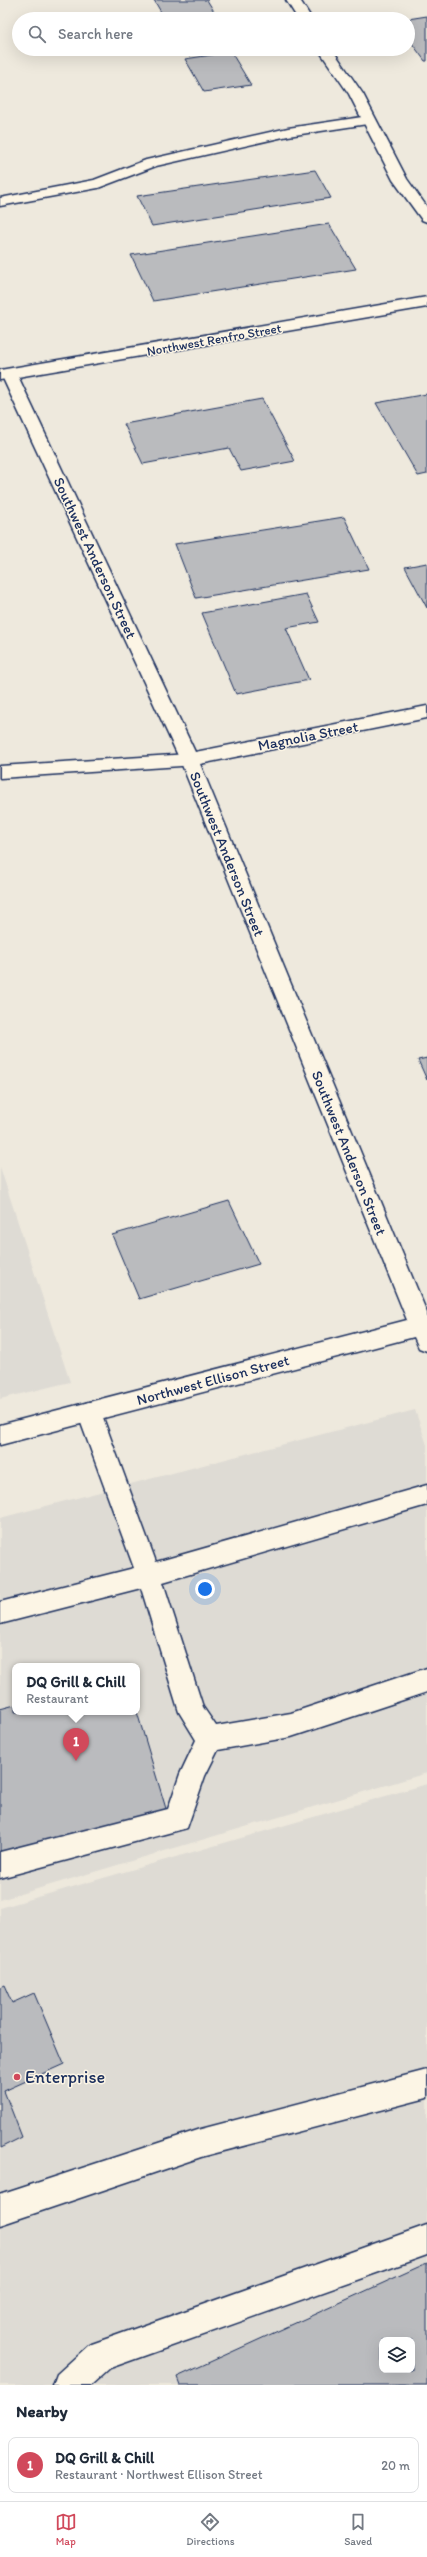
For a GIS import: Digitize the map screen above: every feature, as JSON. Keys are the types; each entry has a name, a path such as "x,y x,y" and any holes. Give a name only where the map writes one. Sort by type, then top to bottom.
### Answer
{"street":[{"path":"293,0 301,12"},
{"path":"330,56 356,94 400,180 427,217"},
{"path":"0,202 98,184 151,163 288,132 369,120"},
{"name":"Northwest Renfro Street","path":"4,374 427,302"},
{"name":"Southwest Anderson Street","path":"4,374 189,760 425,1330"},
{"name":"Magnolia Street","path":"0,772 189,760 427,712"},
{"name":"Northwest Ellison Street","path":"0,1435 425,1330"},
{"path":"89,1412 149,1575 192,1712 210,1739"},
{"path":"0,1613 149,1575 427,1494"},
{"path":"210,1739 291,1725 427,1680"},
{"path":"0,1865 178,1819 193,1774 210,1739"},
{"path":"0,2210 201,2143 427,2084"},
{"path":"68,2385 100,2356 427,2240"}],"shaded area":[{"path":"0,1167 70,1382 0,1399"},
{"path":"415,1410 427,1445 427,1773 0,1900 0,1518"},
{"path":"427,1784 427,2385 0,2385 0,1908"}],"building":[{"path":"154,0 207,0 214,12 161,12"},
{"path":"427,16 427,61 425,61 415,47 415,18"},
{"path":"205,56 233,56 251,85 204,92 185,59"},
{"path":"315,170 331,198 152,226 137,196"},
{"path":"329,224 356,269 153,301 131,255"},
{"path":"427,394 427,474 418,476 376,403"},
{"path":"262,399 295,461 241,471 229,448 143,464 124,424"},
{"path":"344,517 369,569 196,598 175,544"},
{"path":"427,563 427,608 405,567"},
{"path":"306,594 319,622 286,628 309,680 236,694 202,613"},
{"path":"427,1058 427,1080 418,1060"},
{"path":"229,1201 259,1264 139,1299 112,1235"},
{"path":"12,1706 12,1715 138,1715 167,1812 0,1860 0,1709"},
{"name":"Enterprise","path":"4,1985 12,2003 34,1993 64,2064 4,2091 22,2137 0,2148 0,1987"},
{"path":"427,2263 427,2385 180,2385 177,2377"}],"place":[{"name":"DQ Grill & Chill","path":"76,1761"},
{"name":"Enterprise","path":"17,2077"}]}
